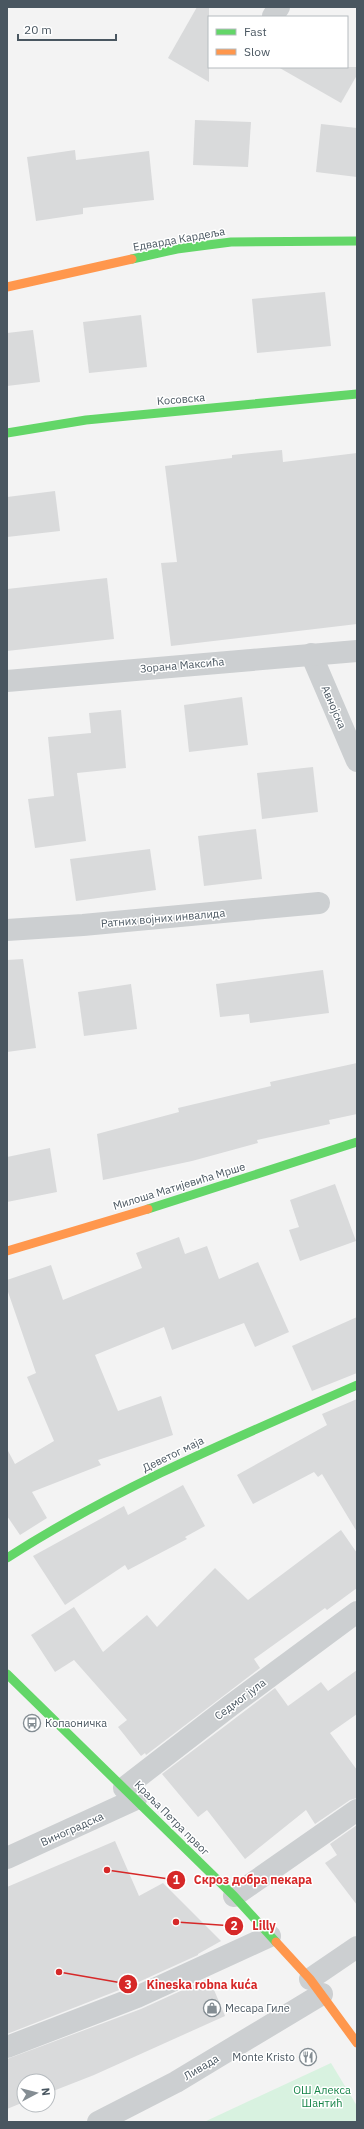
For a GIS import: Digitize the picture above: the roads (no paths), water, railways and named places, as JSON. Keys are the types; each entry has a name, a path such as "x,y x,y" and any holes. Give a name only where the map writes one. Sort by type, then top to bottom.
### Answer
{"street":[{"name":"Едварда Кардеља","path":"7,287 177,249 223,243 357,241"},
{"name":"Косовска","path":"7,433 86,420 357,394"},
{"name":"Зорана Максића","path":"7,681 357,651"},
{"name":"Авнојска","path":"311,654 357,760"},
{"name":"Ратних војних инвалида","path":"7,930 83,925 319,902"},
{"name":"Милоша Матијевића Мрше","path":"7,1251 196,1194 357,1142"},
{"name":"Деветог маја","path":"7,1558 41,1536 186,1459 357,1385"},
{"name":"Седмог јула","path":"130,1794 230,1706 357,1612"},
{"name":"Краља Петра првог","path":"7,1674 234,1896 316,1986 357,2043"},
{"name":"Виноградска","path":"7,1858 130,1794"},
{"path":"234,1896 357,1810"},
{"path":"7,2047 137,1997 270,1936"},
{"name":"Ливада","path":"98,2122 176,2082 316,1986 357,1947"}],"place":[{"name":"Копаоничка","path":"32,1723"},
{"name":"Скроз добра пекара","path":"107,1870"},
{"name":"Lilly","path":"176,1922"},
{"name":"Kineska robna kuća","path":"59,1972"},
{"name":"Месара Гиле","path":"212,2008"},
{"name":"Monte Kristo","path":"308,2057"}],"park label":[{"name":"ОШ Алекса Шантић","path":"322,2096"}]}
